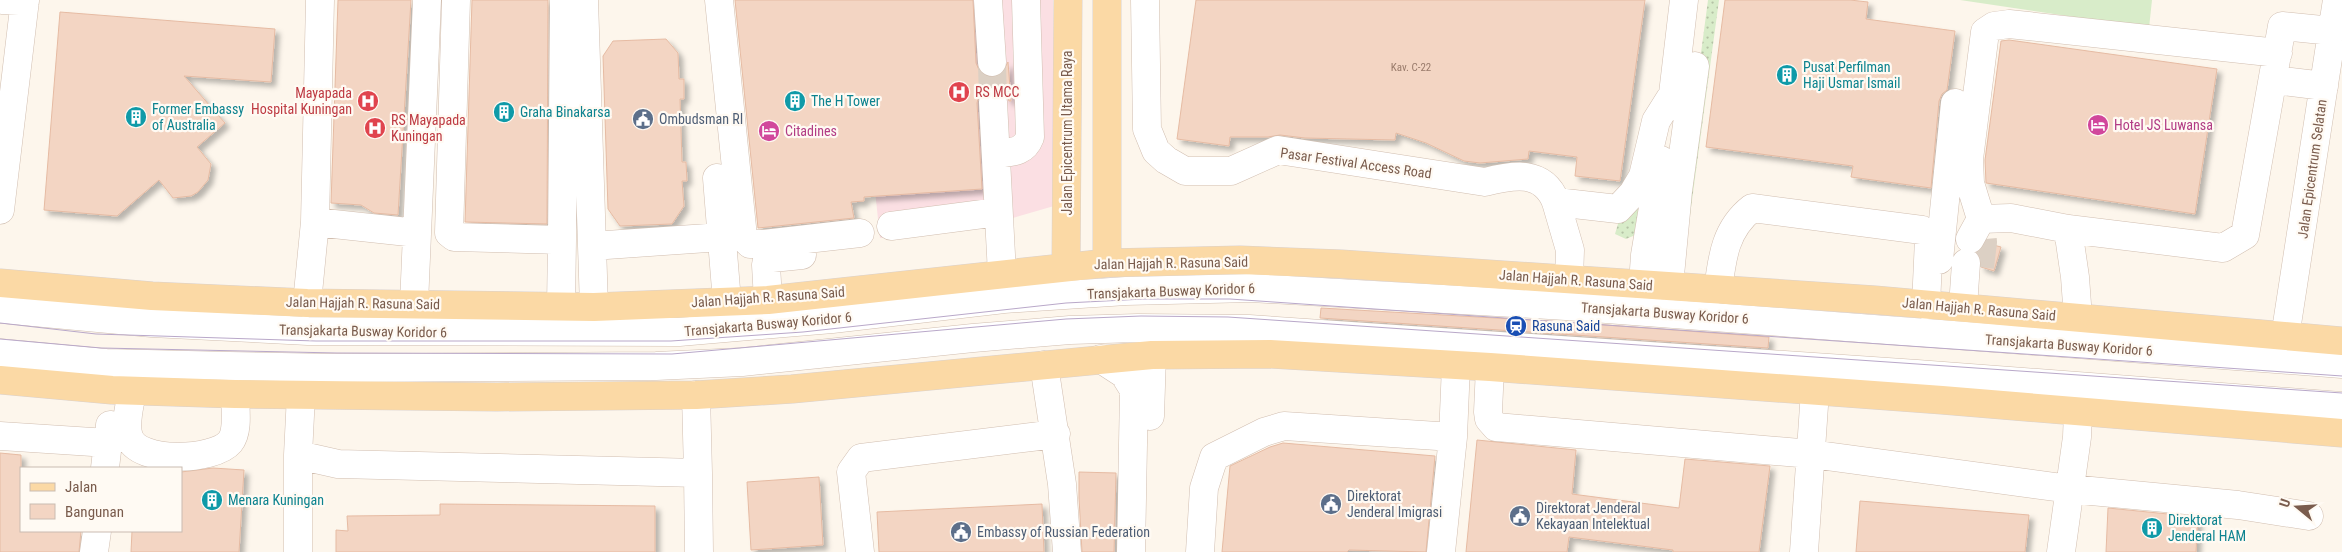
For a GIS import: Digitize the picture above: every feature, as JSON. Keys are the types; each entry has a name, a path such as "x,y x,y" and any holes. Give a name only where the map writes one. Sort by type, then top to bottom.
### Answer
{"main road":[{"name":"Jalan Epicentrum Utama Raya","path":"1066,266 1068,0"},
{"path":"1107,0 1107,263"},
{"path":"1066,183 1106,185"},
{"name":"Jalan Hajjah R. Rasuna Said","path":"0,283 152,296 307,303 594,307 768,300 1107,263 1240,260 1340,264 1951,306 2342,341"},
{"path":"0,380 122,391 235,394 507,397 696,395 792,389 1152,355 1270,354 1490,367 2078,411 2342,433"}],"street":[{"path":"0,214 17,0"},
{"path":"307,303 314,222 320,0"},
{"path":"414,304 427,0"},
{"path":"456,0 450,233 454,237 562,240"},
{"path":"561,307 564,0"},
{"path":"584,0 594,307"},
{"path":"700,0 727,302"},
{"path":"719,0 743,237 750,244 763,244 852,234 843,252 767,260 768,300"},
{"path":"988,0 992,62"},
{"path":"996,154 1020,151 1027,146 1030,137 1026,0"},
{"name":"Pasar Festival Access Road","path":"1145,0 1147,129 1156,151 1166,160 1185,171 1231,171 1278,150 1484,182 1511,175 1539,180 1552,193 1556,202 1568,244 1569,280"},
{"path":"1656,285 1645,255 1673,94 1684,0"},
{"path":"1656,285 1702,0"},
{"name":"Jalan Epicentrum Selatan","path":"2285,337 2337,0"},
{"path":"1951,306 1974,247 1969,159 1985,32 1994,26 2009,24 2278,53"},
{"path":"1974,247 2011,218 2068,229 2223,248 2245,235 2274,80 2282,26 2332,32"},
{"path":"2274,80 2324,86"},
{"path":"1556,202 1618,209 1633,192 1643,176 1656,121 1673,94"},
{"path":"993,102 1002,274"},
{"path":"1951,306 1940,240 1955,103"},
{"path":"1718,290 1724,248 1742,215 1752,208 1922,230 1929,239 1951,306"},
{"path":"891,226 998,212"},
{"path":"314,222 417,233"},
{"path":"2068,229 2075,277 2078,318"},
{"path":"592,246 722,237"},
{"name":"Transjakarta Busway Koridor 6","path":"0,309 152,323 308,331 679,332 832,318 1004,299 1126,291 1252,288 1566,306 2342,364"},
{"path":"0,354 106,363 238,366 648,366 742,362 1070,330 1138,328 1240,329 1301,331 1917,374 2342,406"},
{"path":"1148,552 1152,355"},
{"path":"1101,359 1124,374 1134,390 1131,552"},
{"path":"1044,365 1056,434 1067,552"},
{"path":"1441,552 1453,437 1456,365"},
{"path":"1490,367 1489,419 1496,427 1811,454 2070,489 2238,505 2310,516"},
{"path":"122,391 128,431 134,446 144,452 171,457 197,456 223,448 231,441 236,421 235,394"},
{"path":"0,436 106,455 122,391"},
{"path":"1804,552 1815,391"},
{"path":"298,552 298,455 301,395"},
{"path":"696,395 699,552"},
{"path":"2061,552 2078,411"},
{"path":"1200,552 1204,488 1214,457 1264,432 1284,426 1453,437"},
{"path":"860,552 851,472 861,458 1056,434"},
{"path":"298,455 338,464 358,465 698,473"},
{"path":"94,552 97,532"}],"shaded area":[{"name":"RS MCC","path":"855,0 1053,0 1054,206 999,222 880,238"}],"green space":[{"path":"1708,0 1719,0 1688,230 1678,228"},
{"path":"1960,0 2152,0 2149,28"},
{"path":"1646,196 1640,233 1626,239 1615,234 1622,210"}],"building":[{"name":"Mayapada Hospital Kuningan","path":"338,0 411,0 398,215 374,213 361,205 331,203"},
{"name":"Graha Binakarsa","path":"472,0 548,0 547,224 465,222"},
{"path":"735,0 973,0 976,63 979,70 985,76 993,78 1001,75 1008,62 1011,101 1009,101 1006,94 1000,88 993,86 984,89 979,95 977,103 982,189 864,197 864,201 851,202 854,218 758,228"},
{"path":"1196,0 1645,0 1620,181 1575,176 1577,157 1529,151 1528,159 1480,163 1464,161 1426,143 1396,133 1395,140 1305,138 1280,135 1268,137 1230,137 1229,146 1177,139"},
{"name":"Pusat Perfilman Haji Usmar Ismail","path":"1725,0 1850,0 1868,2 1866,19 1955,31 1947,90 1942,94 1939,101 1931,188 1851,177 1853,166 1706,147"},
{"name":"Former Embassy of Australia","path":"60,12 275,29 271,82 184,76 225,123 197,147 211,164 208,180 198,192 191,196 173,198 159,180 117,216 44,210"},
{"name":"Ombudsman RI","path":"666,39 678,53 679,79 684,79 684,99 680,99 682,162 686,162 687,181 682,181 684,206 672,224 620,226 608,209 603,56 613,41"},
{"name":"Hotel JS Luwansa","path":"2009,40 2217,69 2195,214 1986,183 1985,160 2001,41"},
{"path":"1986,243 2001,247 1994,271 1981,267 1980,257 1977,253"},
{"path":"1321,308 1565,322 1769,337 1768,348 1320,318"},
{"path":"1477,440 1576,450 1572,494 1679,508 1685,459 1770,466 1759,552 1673,552 1673,550 1569,537 1567,552 1466,552"},
{"name":"Direktorat Jenderal Imigrasi","path":"1283,443 1435,456 1426,552 1349,550 1347,552 1222,552 1230,466 1270,447"},
{"path":"0,453 21,455 20,532 81,532 79,552 0,552"},
{"name":"Menara Kuningan","path":"213,468 244,470 239,552 131,552 132,532 182,532 182,472"},
{"path":"1079,472 1116,473 1114,552 1082,552"},
{"path":"819,477 823,545 751,550 747,482"},
{"path":"1860,501 2029,515 2025,552 1856,552"},
{"path":"440,504 655,506 655,552 336,552 336,530 348,531 347,516 440,515"},
{"name":"Embassy of Russian Federation","path":"1042,504 1044,552 879,552 877,512"},
{"name":"Direktorat Jenderal HAM","path":"2108,508 2198,517 2196,552 2106,552"}],"tunnel":[{"path":"992,62 993,102"},
{"path":"1980,267 1983,242 1981,219"}],"tram line":[{"path":"0,323 96,334 316,341 671,341 803,332 1066,303 1144,299 1230,299 2342,376"},
{"path":"0,339 101,348 337,353 672,354 1066,319 1141,316 1228,317 2342,393"}],"place":[{"name":"Pusat Perfilman Haji Usmar Ismail","path":"1787,75"},
{"name":"RS MCC","path":"959,92"},
{"name":"Mayapada Hospital Kuningan","path":"368,101"},
{"name":"The H Tower","path":"795,101"},
{"name":"Graha Binakarsa","path":"504,112"},
{"name":"Former Embassy of Australia","path":"136,117"},
{"name":"Ombudsman RI","path":"643,119"},
{"name":"Hotel JS Luwansa","path":"2098,125"},
{"name":"RS Mayapada Kuningan","path":"375,128"},
{"name":"Citadines","path":"769,131"},
{"name":"Rasuna Said","path":"1516,326"},
{"name":"Menara Kuningan","path":"212,500"},
{"name":"Direktorat Jenderal Imigrasi","path":"1331,504"},
{"name":"Direktorat Jenderal Kekayaan Intelektual","path":"1520,516"},
{"name":"Direktorat Jenderal HAM","path":"2152,528"},
{"name":"Embassy of Russian Federation","path":"961,532"}]}
